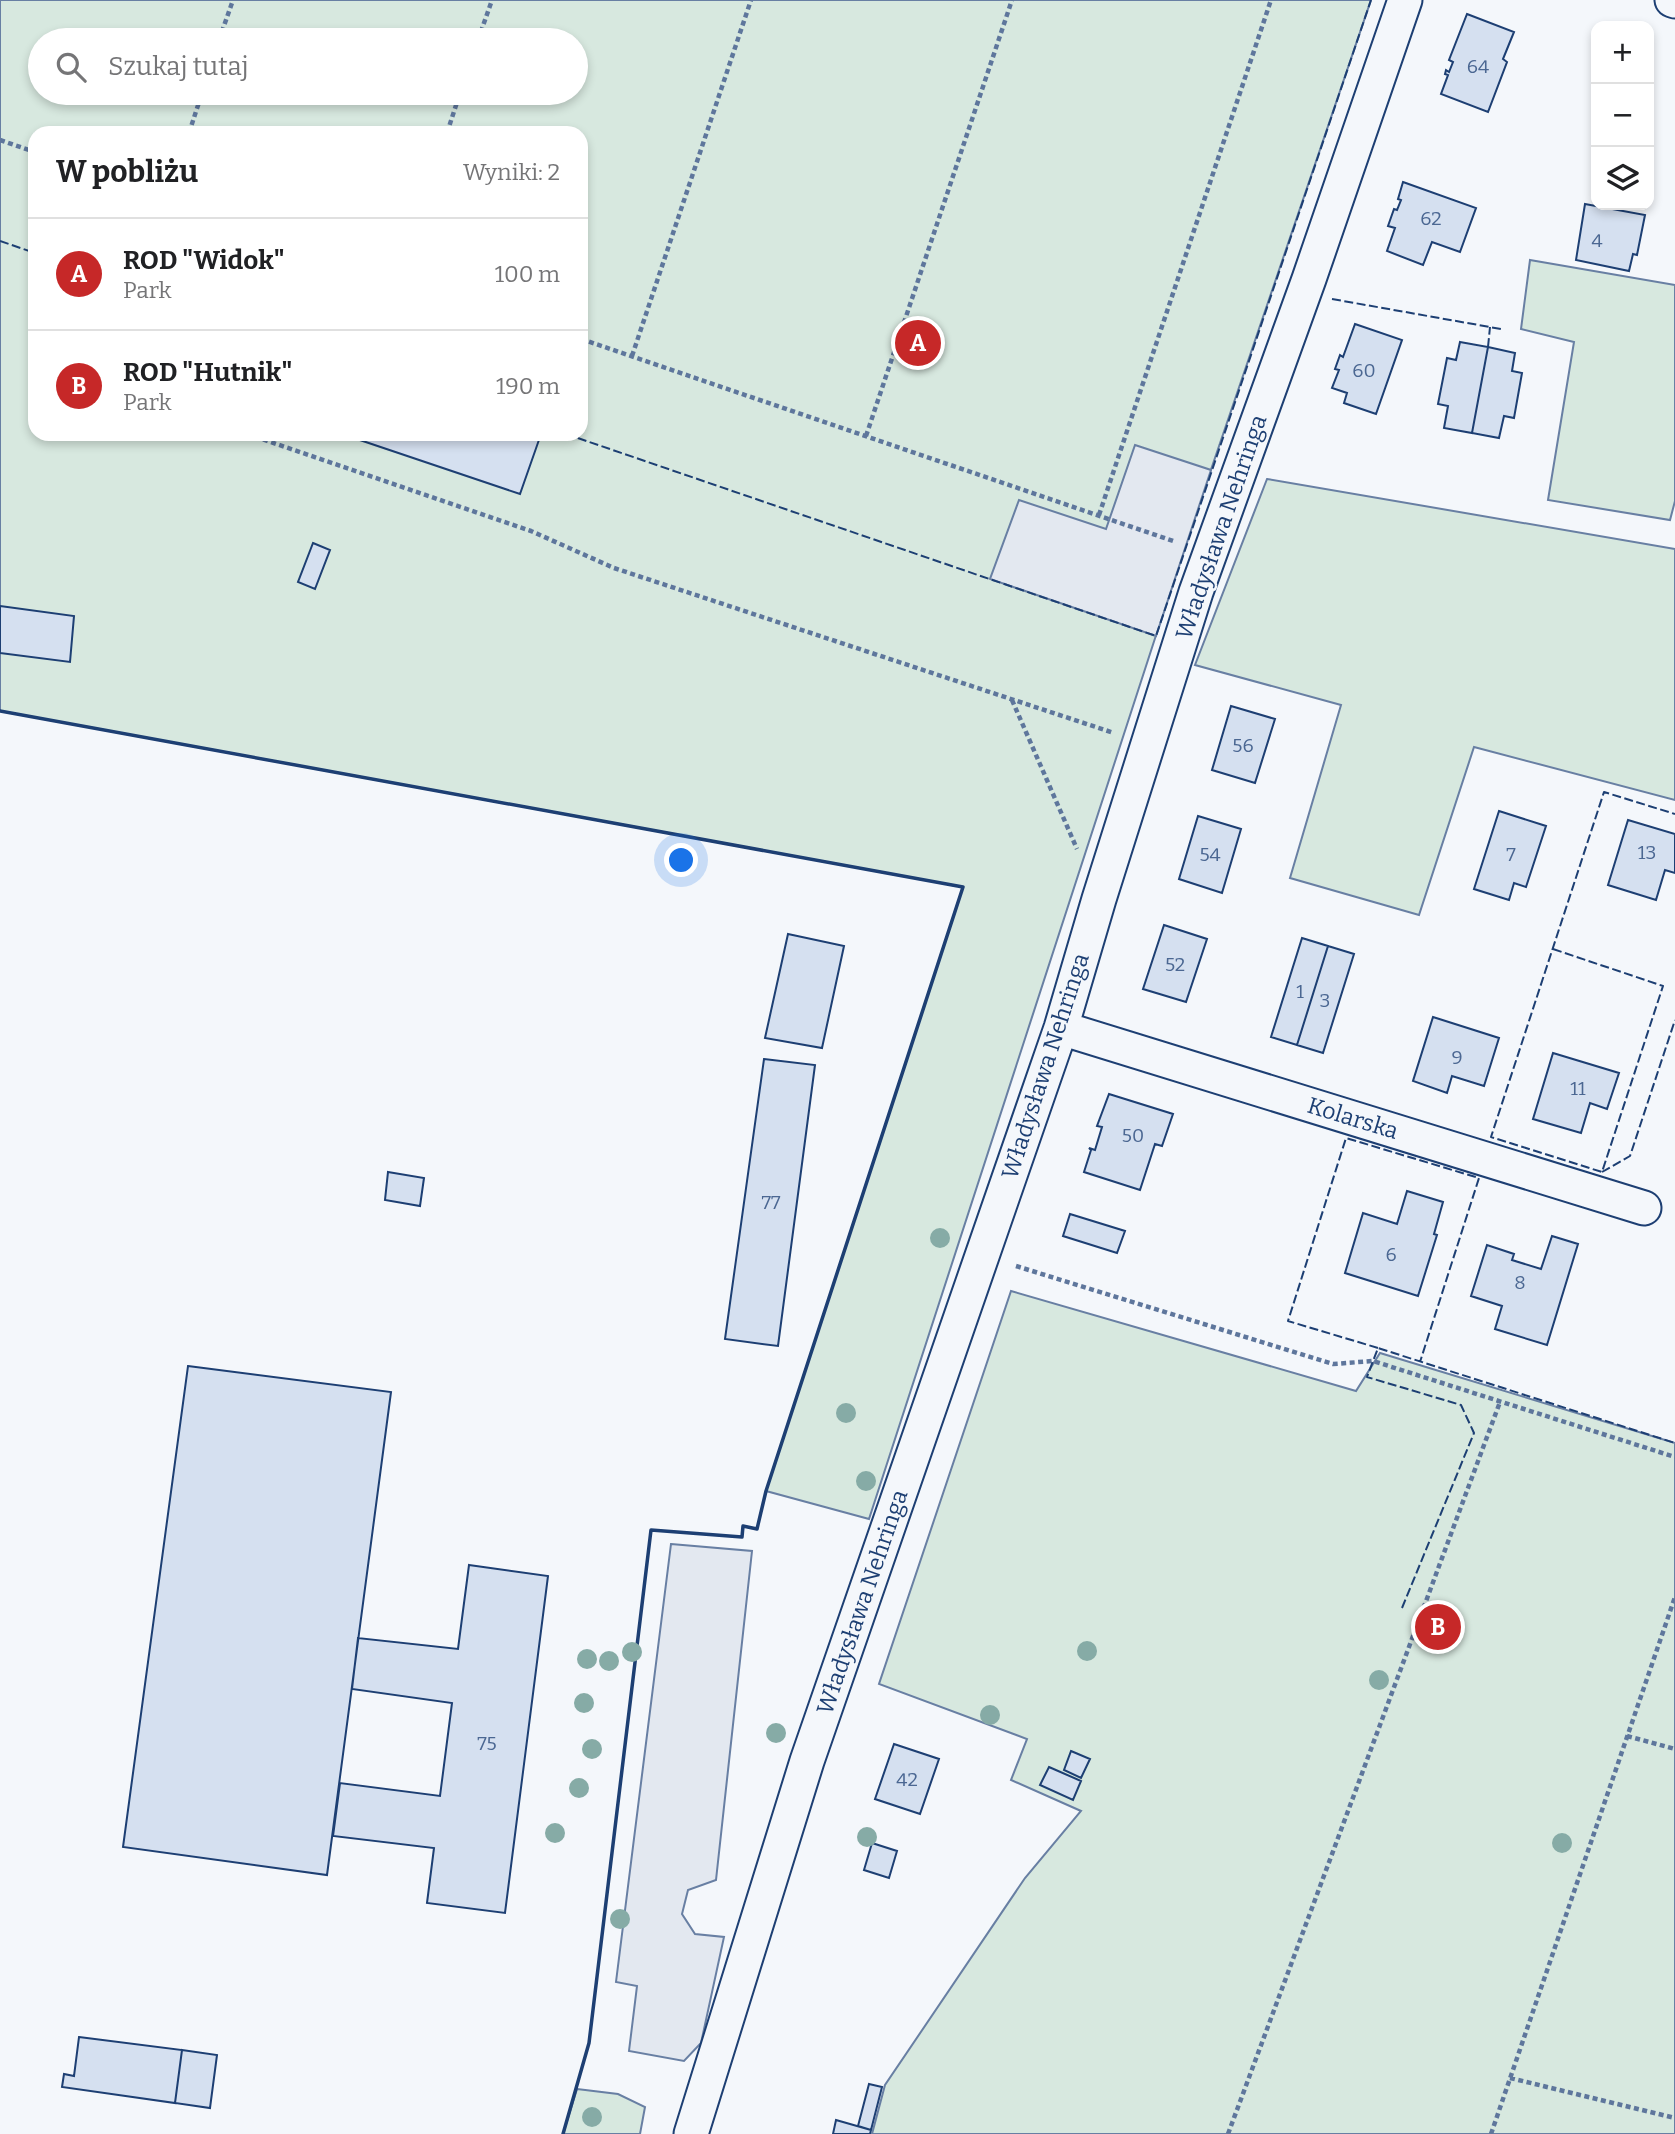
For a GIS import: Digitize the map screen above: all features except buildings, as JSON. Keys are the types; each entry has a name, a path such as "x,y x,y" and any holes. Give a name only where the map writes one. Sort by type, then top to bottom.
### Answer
{"street":[{"name":"Władysława Nehringa","path":"691,2134 807,1761 1061,1028 1098,899 1196,592 1305,292 1405,0"},
{"name":"Kolarska","path":"1061,1028 1644,1208"}],"path":[{"path":"223,28 233,0"},
{"path":"482,28 492,0"},
{"path":"632,356 751,0"},
{"path":"866,436 1013,0"},
{"path":"1098,515 1271,0"},
{"path":"191,126 198,105"},
{"path":"449,126 456,105"},
{"path":"0,140 28,150"},
{"path":"588,341 1185,546"},
{"path":"267,441 531,531 614,568 1148,745"},
{"path":"1012,699 1098,899"},
{"path":"981,1256 1333,1364 1373,1361 1675,1457"},
{"path":"1227,2134 1500,1402"},
{"path":"1491,2134 1675,1597"},
{"path":"1628,1736 1675,1749"},
{"path":"1510,2078 1675,2118"}],"shaded area":[{"path":"0,0 1371,0 1185,546 869,1519 766,1491 963,887 0,711"},
{"path":"1530,260 1675,285 1675,501 1670,520 1548,500 1574,342 1521,329"},
{"path":"1135,445 1211,470 1156,636 990,579 1019,500 1106,529"},
{"path":"1267,479 1675,549 1675,800 1474,747 1419,915 1290,878 1341,705 1195,665"},
{"path":"1011,1291 1356,1391 1380,1353 1675,1443 1675,2134 872,2134 885,2085 1025,1878 1081,1811 1011,1780 1027,1739 879,1684"},
{"path":"671,1544 752,1551 716,1880 688,1890 682,1914 695,1934 724,1937 701,2043 684,2061 629,2051 637,1986 616,1982"},
{"path":"577,2089 618,2094 645,2107 640,2134 563,2134"}],"fence":[{"path":"586,441 1156,636 1371,0"},
{"path":"0,241 28,251"},
{"path":"1332,299 1501,329"},
{"path":"1488,347 1490,327"},
{"path":"1553,949 1663,986 1602,1172 1491,1137 1604,792 1675,814"},
{"path":"1602,1172 1630,1156 1675,1020"},
{"path":"1378,1348 1288,1321 1346,1138 1479,1178 1420,1362"},
{"path":"1402,1608 1474,1433 1461,1405 1367,1377 1378,1348 1675,1443"}],"wall":[{"path":"0,711 963,887 766,1491 757,1529 743,1526 742,1537 651,1530 589,2043 563,2134"}],"place":[{"name":"ROD \"Widok\"","path":"918,343"},
{"name":"ROD \"Hutnik\"","path":"1438,1627"}]}
